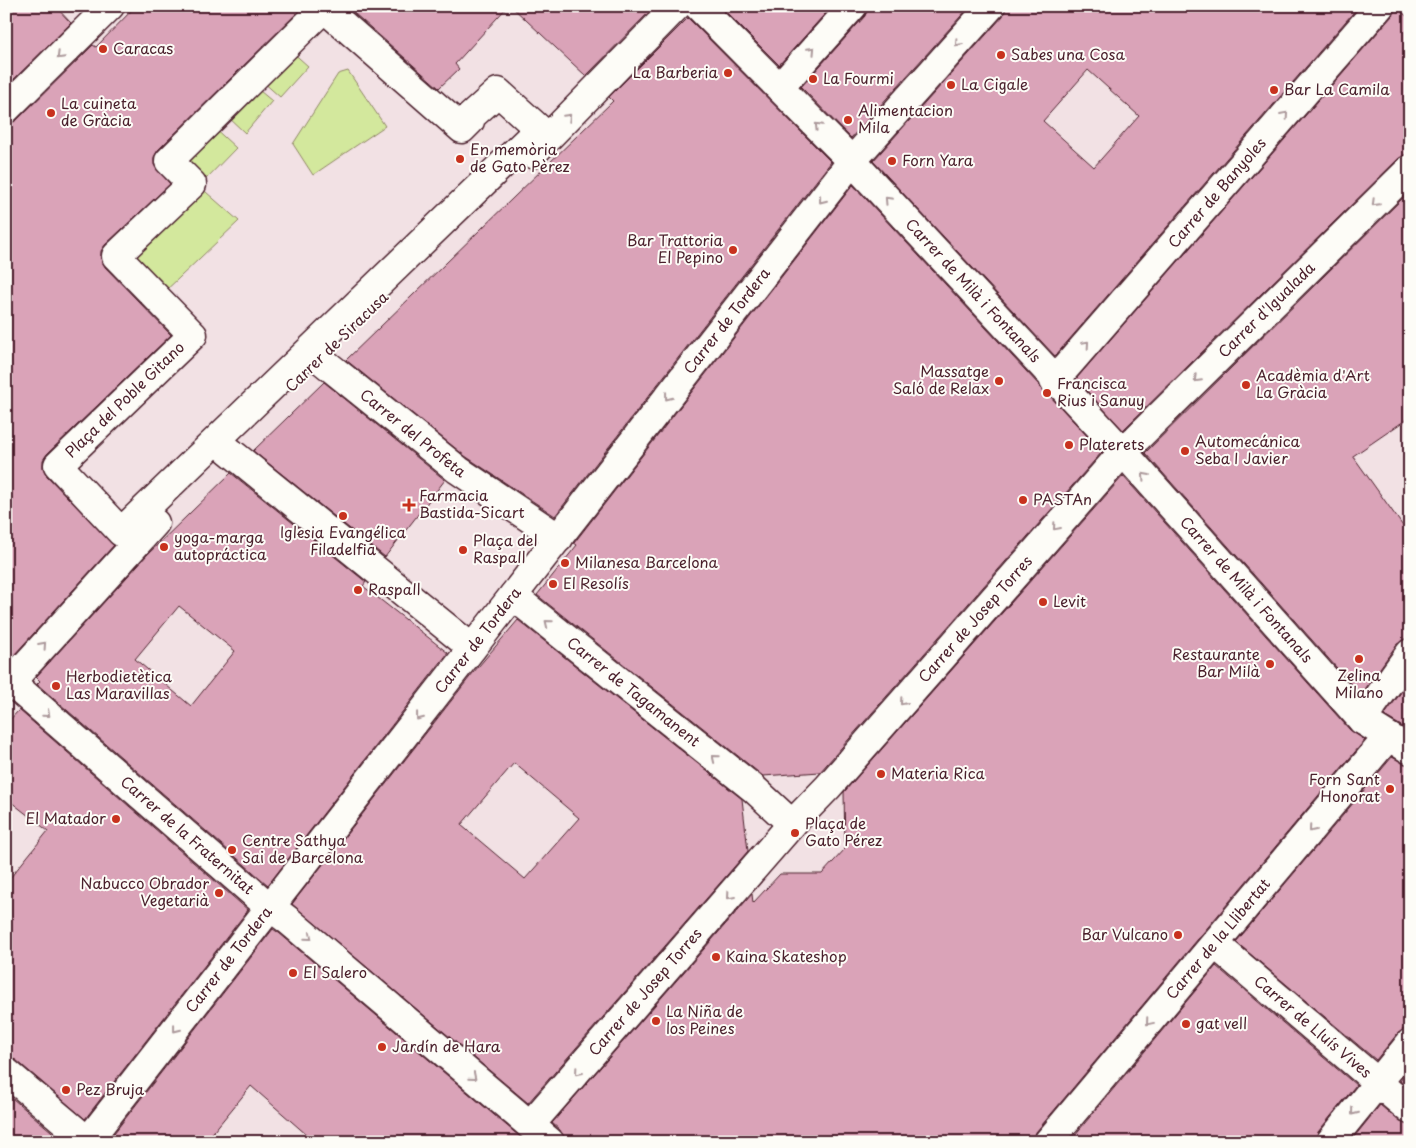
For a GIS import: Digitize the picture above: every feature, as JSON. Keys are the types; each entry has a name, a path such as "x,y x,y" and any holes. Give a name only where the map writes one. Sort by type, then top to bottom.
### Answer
{"street":[{"name":"Carrer de Siracusa","path":"8,682 134,544 320,358 494,192 677,6"},
{"name":"Carrer de Milà i Fontanals","path":"698,6 852,161 1123,452 1362,720 1399,744"},
{"path":"780,87 853,6"},
{"name":"Carrer de Tordera","path":"88,1142 852,161 991,6"},
{"name":"Carrer de Banyoles","path":"1054,380 1380,6"},
{"name":"Plaça del Poble Gitano","path":"324,8 462,129 470,121 468,119 498,92 539,129 122,532 58,465 193,335 116,256 192,184 169,161 324,8"},
{"path":"6,109 95,12"},
{"name":"Carrer d'Igualada","path":"1123,452 1410,169"},
{"name":"Carrer del Profeta","path":"320,358 458,470 559,538"},
{"path":"228,450 472,648"},
{"name":"Carrer de Josep Torres","path":"540,1134 792,824 828,787 1123,452"},
{"name":"Carrer de Tagamanent","path":"513,596 753,788 792,824"},
{"path":"1362,720 1410,653"},
{"name":"Carrer de la Fraternitat","path":"8,682 270,908 289,921 540,1134"},
{"name":"Carrer de la Llibertat","path":"1048,1142 1215,944 1399,744"},
{"name":"Carrer de Lluís Vives","path":"1215,944 1410,1110"},
{"path":"1330,1142 1410,1043"},
{"path":"6,1072 88,1142"}],"green space":[{"path":"290,50 308,66 280,97 262,81"},
{"path":"348,71 385,126 313,175 293,144 338,74"},
{"path":"254,86 272,101 245,133 227,116"},
{"path":"212,126 236,148 204,181 180,159"},
{"path":"198,185 239,221 160,296 120,255"}],"building":[{"path":"6,6 55,6 71,23 6,87"},
{"path":"136,6 304,6 158,150 154,157 154,165 170,184 105,245 101,251 101,259 105,267 171,335 43,460 43,468 47,476 114,545 14,655 6,646 6,124 17,120 93,45 96,47"},
{"path":"346,6 508,6 455,64 459,69 439,88"},
{"path":"511,6 655,6 586,76"},
{"path":"720,6 832,6 779,65"},
{"path":"868,6 970,6 851,138 801,87 865,16"},
{"path":"1006,6 1359,6 1055,356 873,161 1003,16","holes":["1088,70 1139,116 1094,167 1043,121"]},
{"path":"1395,6 1410,19 1410,154 1399,158 1123,430 1076,379 1392,16"},
{"path":"688,18 831,162 555,516 465,456 346,360 613,101 609,97"},
{"path":"853,185 1039,385 1043,392 1049,395 1102,452 820,772 763,776 537,595 577,545 574,543"},
{"path":"1410,191 1410,417 1353,456 1410,536 1410,638 1397,644 1361,695 1145,453"},
{"path":"324,382 445,480 385,557 253,451"},
{"path":"231,473 366,582 363,586 448,653 268,885 37,684 40,681 36,677 147,555","holes":["179,606 235,651 191,706 135,659"]},
{"path":"1123,476 1350,730 1365,740 1036,1132 1033,1142 565,1142 560,1130 552,1123 752,894 753,903 780,874 822,874 845,849 844,792"},
{"path":"518,620 742,799 748,851 528,1103 292,904 473,673","holes":["514,763 579,818 525,879 461,825"]},
{"path":"1410,680 1410,731 1384,716"},
{"path":"19,710 248,910 85,1119 16,1060 6,1057 6,883 48,831 6,798 6,724"},
{"path":"1392,757 1410,766 1410,1028 1398,1033 1376,1060 1236,942"},
{"path":"273,929 526,1142 315,1142 251,1086 205,1142 107,1142"},
{"path":"1216,966 1356,1085 1318,1132 1315,1142 1069,1142"},
{"path":"1410,1068 1410,1089 1400,1081"},
{"path":"6,1093 64,1142 6,1142"},
{"path":"1380,1105 1400,1122 1410,1125 1410,1142 1350,1142"}],"place":[{"name":"Caracas","path":"103,49"},
{"name":"Sabes una Cosa","path":"1001,55"},
{"name":"La Barberia","path":"728,73"},
{"name":"La Fourmi","path":"813,79"},
{"name":"La Cigale","path":"951,85"},
{"name":"Bar La Camila","path":"1274,90"},
{"name":"La cuineta de Gràcia","path":"51,113"},
{"name":"Alimentacion Mila","path":"848,120"},
{"name":"En memòria de Gato Pèrez","path":"460,159"},
{"name":"Forn Yara","path":"892,161"},
{"name":"Bar Trattoria El Pepino","path":"733,250"},
{"name":"Massatge Saló de Relax","path":"999,381"},
{"name":"Acadèmia d'Art La Gràcia","path":"1246,385"},
{"name":"Francisca Rius i Sanuy","path":"1047,393"},
{"name":"Platerets","path":"1069,445"},
{"name":"Automecánica Seba I Javier","path":"1185,451"},
{"name":"PASTAn","path":"1023,500"},
{"name":"Farmacia Bastida-Sicart","path":"409,505"},
{"name":"Iglesia Evangélica Filadelfia","path":"343,516"},
{"name":"yoga-marga autopráctica","path":"164,547"},
{"name":"Plaça del Raspall","path":"463,550"},
{"name":"Milanesa Barcelona","path":"565,563"},
{"name":"El Resolís","path":"553,584"},
{"name":"Raspall","path":"358,590"},
{"name":"Levit","path":"1043,602"},
{"name":"Zelina Milano","path":"1359,659"},
{"name":"Restaurante Bar Milà","path":"1270,664"},
{"name":"Herbodietètica Las Maravillas","path":"56,686"},
{"name":"Materia Rica","path":"881,774"},
{"name":"Forn Sant Honorat","path":"1390,789"},
{"name":"El Matador","path":"116,819"},
{"name":"Plaça de Gato Pérez","path":"795,833"},
{"name":"Centre Sathya Sai de Barcelona","path":"232,850"},
{"name":"Nabucco Obrador Vegetarià","path":"219,893"},
{"name":"Bar Vulcano","path":"1178,935"},
{"name":"Kaina Skateshop","path":"716,957"},
{"name":"El Salero","path":"293,973"},
{"name":"La Niña de los Peines","path":"656,1021"},
{"name":"gat vell","path":"1186,1024"},
{"name":"Jardín de Hara","path":"382,1047"},
{"name":"Pez Bruja","path":"66,1090"}]}
